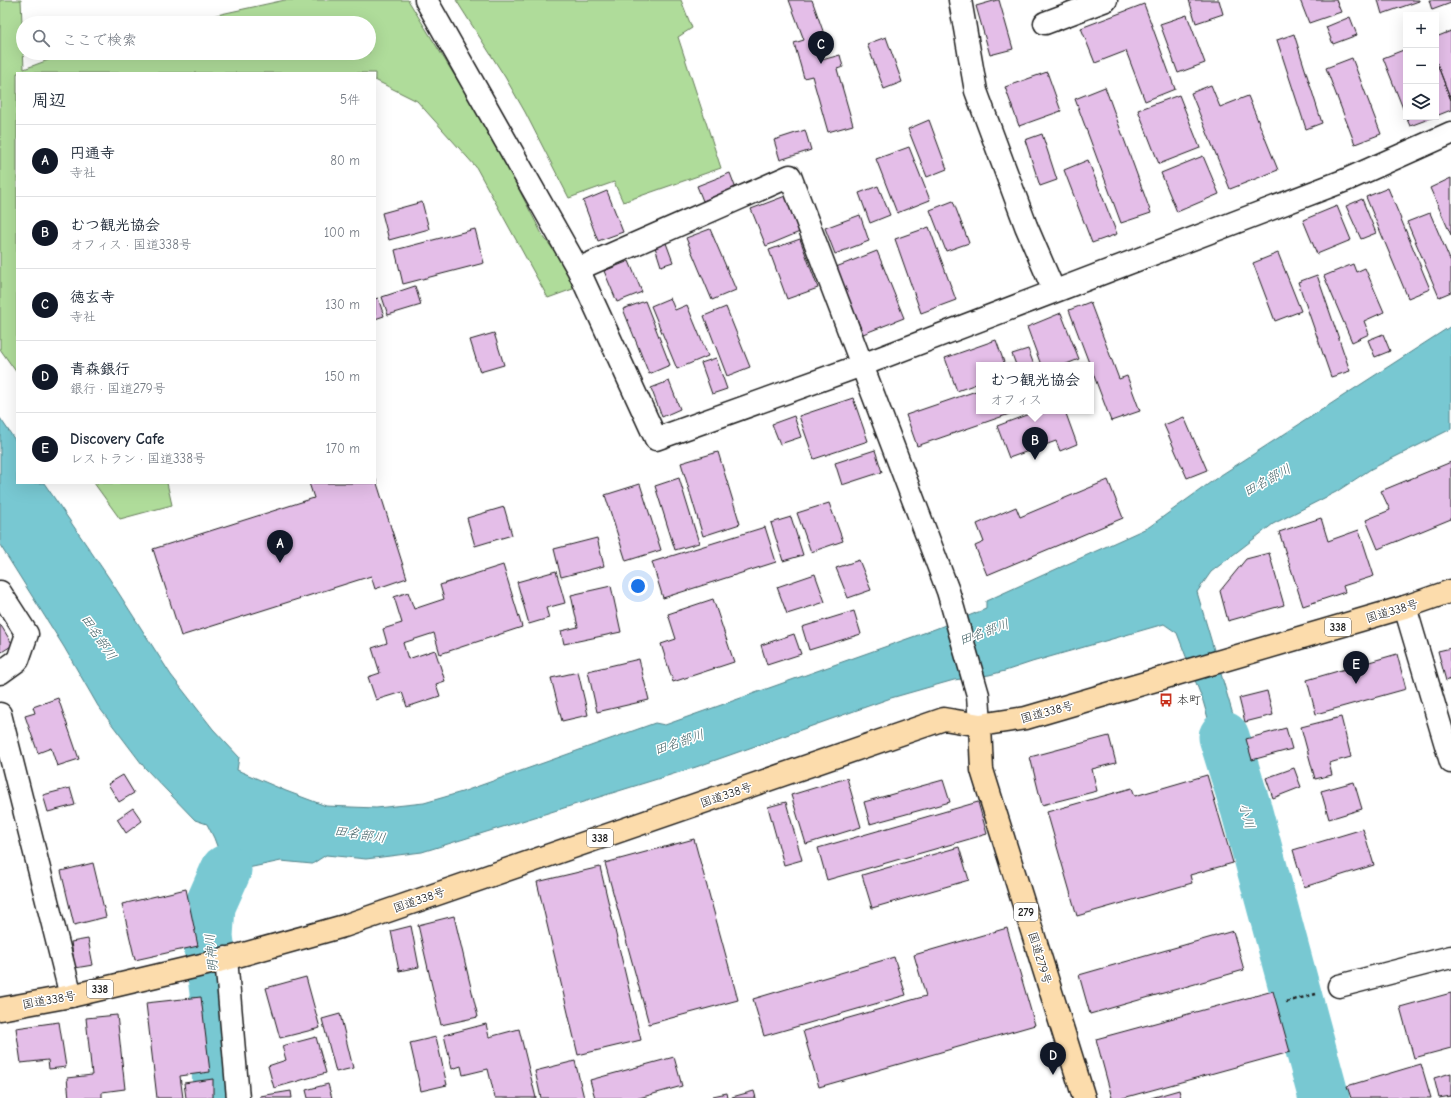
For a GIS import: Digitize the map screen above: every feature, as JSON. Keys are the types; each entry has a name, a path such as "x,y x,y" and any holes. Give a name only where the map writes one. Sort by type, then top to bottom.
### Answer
{"highway":[{"name":"国道338号","path":"0,1009 71,996 215,961 344,926 944,719 980,725 1026,718 1406,607 1451,591"},
{"name":"国道279号","path":"980,725 982,770 1084,1098"}],"street":[{"path":"426,0 578,269 656,439 862,365 1346,180 1451,132"},
{"path":"960,0 976,91 1026,226 1054,291"},
{"path":"1045,23 1106,0"},
{"path":"578,269 790,176 948,591 978,694 980,725"},
{"path":"0,592 27,634 18,660 0,673"},
{"path":"1406,607 1451,762"},
{"path":"0,714 71,996"},
{"path":"1329,989 1451,957"},
{"path":"215,961 238,1098"}],"path":[{"path":"1286,1002 1329,989"}],"green space":[{"path":"0,0 21,0 22,16 16,16 16,60 24,60 24,69 48,60 376,60 376,16 212,16 285,0 408,0 487,128 543,236 581,286 548,298 476,167 417,101 376,80 376,72 16,72 16,372 0,349"},
{"path":"456,0 681,0 692,28 678,37 721,168 623,202 614,182 569,198 525,112 505,77"},
{"path":"95,484 167,484 172,505 120,519"}],"water":[{"name":"田名部川","path":"1451,326 1451,429 1371,469 1336,492 1273,524 1211,572 1197,592 1258,800 1245,805 1233,805 1203,701 1177,633 1164,624 1005,671 954,680 891,698 696,767 422,852 366,859 326,855 312,864 281,861 248,868 230,885 217,906 216,935 208,936 200,936 205,876 221,857 207,824 195,820 145,768 98,706 64,647 0,545 0,418 16,442 16,484 45,484 109,578 171,675 213,729 239,757 237,770 326,806 376,808 424,803 462,792 655,723 665,725 935,629 986,609 986,601 1149,527 1218,477"}],"building":[{"path":"789,0 812,0 828,45 819,49 822,60 840,55 843,67 837,69 853,125 828,132 812,76 804,78 794,43 804,40"},
{"path":"999,0 1013,49 990,55 976,6"},
{"path":"1189,0 1219,0 1223,14 1196,23"},
{"path":"1300,0 1336,0 1341,12 1309,23"},
{"path":"1378,0 1419,0 1419,1 1382,14"},
{"path":"1429,0 1451,0 1451,3 1432,10"},
{"path":"1144,4 1175,89 1145,101 1126,51 1095,63 1081,28"},
{"path":"1187,15 1205,63 1178,73 1160,24"},
{"path":"1350,17 1357,35 1333,44 1326,27"},
{"path":"1451,31 1451,100 1439,69 1439,36"},
{"path":"1294,34 1322,123 1306,129 1277,40"},
{"path":"886,37 902,82 884,89 867,44"},
{"path":"1403,50 1403,108 1383,58"},
{"path":"1352,58 1381,134 1355,144 1326,68"},
{"path":"1439,69 1451,100 1451,110 1439,115"},
{"path":"1047,72 1061,111 1019,126 1005,87"},
{"path":"1211,85 1220,107 1248,96 1278,170 1230,189 1191,93"},
{"path":"1105,87 1151,213 1121,223 1075,99"},
{"path":"1179,95 1200,148 1159,164 1138,110"},
{"path":"929,120 947,169 927,177 908,129"},
{"path":"1407,120 1426,120 1410,126"},
{"path":"805,130 811,150 780,160 774,140"},
{"path":"1042,134 1057,180 1040,186 1025,140"},
{"path":"909,147 930,200 897,213 876,159"},
{"path":"1203,156 1219,194 1177,212 1161,173"},
{"path":"1088,160 1117,234 1092,243 1064,170"},
{"path":"730,173 736,189 703,201 697,186"},
{"path":"1451,178 1451,235 1430,188"},
{"path":"878,186 890,215 870,223 859,193"},
{"path":"1388,188 1430,289 1408,298 1366,197"},
{"path":"607,191 623,232 598,241 583,201"},
{"path":"788,195 802,231 766,246 751,209"},
{"path":"1362,199 1376,233 1361,239 1346,206"},
{"path":"953,201 969,243 946,251 930,210"},
{"path":"422,202 429,229 389,240 382,213"},
{"path":"1337,206 1351,240 1317,254 1303,220"},
{"path":"1430,213 1451,262 1451,292 1439,297 1407,222"},
{"path":"860,215 869,241 835,254 825,228"},
{"path":"929,227 956,300 921,313 895,239"},
{"path":"475,229 484,263 403,284 395,250"},
{"path":"710,229 736,290 712,300 686,238"},
{"path":"800,239 818,288 787,299 769,250"},
{"path":"666,243 673,262 661,266 655,247"},
{"path":"877,251 904,318 863,334 836,267"},
{"path":"1278,253 1301,311 1275,321 1253,263"},
{"path":"629,261 642,292 617,302 604,271"},
{"path":"1353,264 1356,272 1365,268 1384,312 1364,321 1369,334 1352,342 1324,276"},
{"path":"1317,275 1350,371 1331,377 1298,282"},
{"path":"415,286 421,305 388,315 382,297"},
{"path":"378,298 384,316 376,319 376,299"},
{"path":"670,298 675,310 687,305 708,356 677,369 651,306"},
{"path":"645,301 670,365 649,374 623,309"},
{"path":"1090,302 1119,379 1127,376 1140,411 1111,421 1094,376 1094,362 1089,362 1069,310"},
{"path":"726,307 750,367 727,376 704,316"},
{"path":"1061,313 1079,359 1072,362 1040,362 1027,327"},
{"path":"494,333 504,365 480,372 470,340"},
{"path":"1383,334 1390,351 1375,357 1368,340"},
{"path":"996,340 1004,362 976,362 976,384 957,391 945,358"},
{"path":"1028,349 1033,362 1015,362 1012,354"},
{"path":"716,358 727,389 712,394 701,363"},
{"path":"669,381 680,409 662,417 651,388"},
{"path":"976,391 976,414 1009,414 917,446 906,415"},
{"path":"853,398 868,441 814,459 799,416"},
{"path":"1029,414 1066,414 1077,444 1060,451 1056,441 1009,458 997,426"},
{"path":"794,416 801,437 780,444 772,424"},
{"path":"1184,417 1207,470 1187,478 1164,425"},
{"path":"875,450 882,472 842,485 835,463"},
{"path":"718,452 740,524 703,536 681,463"},
{"path":"1451,462 1451,519 1378,549 1366,520 1390,510 1381,491"},
{"path":"679,478 699,543 675,550 655,486"},
{"path":"376,480 407,578 375,589 371,576 181,636 153,549 314,498 309,484 376,484"},
{"path":"1108,480 1123,518 987,575 975,546 984,542 977,524 1016,507 1020,517"},
{"path":"640,484 661,550 626,561 605,495"},
{"path":"829,503 843,541 811,552 797,513"},
{"path":"504,507 512,535 475,546 467,518"},
{"path":"791,517 803,555 783,561 771,523"},
{"path":"1321,518 1328,541 1359,530 1374,576 1343,586 1345,592 1303,606 1279,532"},
{"path":"765,527 776,562 663,598 652,562"},
{"path":"597,538 604,566 561,577 554,549"},
{"path":"1269,553 1284,605 1228,621 1220,591 1246,559"},
{"path":"859,560 871,590 848,598 836,568"},
{"path":"503,565 522,627 440,654 434,633 403,643 408,659 435,650 445,681 436,684 440,696 407,707 402,692 376,700 368,677 380,673 372,648 387,643 383,629 402,623 394,597 408,592 414,609 444,599 440,585"},
{"path":"556,571 565,603 546,608 549,618 529,624 517,582"},
{"path":"815,574 825,602 787,614 777,587"},
{"path":"611,586 621,632 564,644 561,631 578,627 571,595"},
{"path":"713,599 734,662 673,682 661,644 676,639 668,614"},
{"path":"854,611 861,634 809,650 802,627"},
{"path":"0,624 13,645 0,653"},
{"path":"794,634 801,654 767,665 761,645"},
{"path":"1451,648 1451,679 1446,681 1438,651"},
{"path":"1397,654 1406,689 1316,714 1307,680"},
{"path":"639,659 649,700 597,712 588,671"},
{"path":"578,672 588,715 562,721 551,678"},
{"path":"1267,691 1273,715 1245,722 1239,698"},
{"path":"58,698 79,759 57,766 51,748 38,753 25,716 35,713 33,707"},
{"path":"1341,717 1351,757 1329,763 1332,775 1315,779 1301,727"},
{"path":"1286,728 1292,749 1252,760 1246,739"},
{"path":"1109,736 1116,763 1092,769 1097,791 1042,805 1030,757"},
{"path":"1294,768 1301,787 1273,798 1266,778"},
{"path":"123,775 134,793 119,802 108,784"},
{"path":"1207,775 1233,863 1190,875 1192,883 1077,916 1047,812 1132,788 1135,796"},
{"path":"847,778 861,827 806,844 791,795"},
{"path":"943,780 950,802 870,824 864,802"},
{"path":"1354,782 1362,809 1329,819 1321,791"},
{"path":"70,788 75,805 48,812 43,795"},
{"path":"786,802 802,860 784,865 768,807"},
{"path":"978,802 987,834 827,880 818,848"},
{"path":"133,808 142,821 126,833 117,819"},
{"path":"1363,829 1374,865 1304,887 1293,850"},
{"path":"694,839 738,1000 649,1024 605,863"},
{"path":"959,847 969,880 872,908 862,875"},
{"path":"93,863 106,917 74,925 61,871"},
{"path":"600,867 641,1040 578,1055 537,882"},
{"path":"186,889 198,946 135,960 122,904"},
{"path":"454,916 478,1017 441,1025 418,925"},
{"path":"411,926 419,967 399,971 391,931"},
{"path":"1007,928 1035,1025 819,1087 803,1031 926,996 914,955"},
{"path":"1233,931 1244,970 1090,1014 1079,975"},
{"path":"88,939 93,965 75,968 71,942"},
{"path":"894,957 906,995 764,1036 753,999"},
{"path":"306,977 320,1028 280,1038 266,988"},
{"path":"1273,991 1290,1052 1123,1098 1112,1098 1096,1039"},
{"path":"1451,993 1451,1048 1414,1058 1400,1007"},
{"path":"201,997 210,1072 180,1076 183,1098 157,1098 146,1003"},
{"path":"340,1014 353,1068 336,1072 322,1019"},
{"path":"117,1015 125,1089 102,1092 102,1098 69,1098 67,1078 92,1075 86,1018"},
{"path":"59,1022 66,1067 49,1069 48,1060 21,1063 16,1028"},
{"path":"486,1024 489,1037 519,1029 536,1098 495,1098 488,1069 463,1075 461,1066 452,1069 444,1035"},
{"path":"316,1037 326,1073 274,1088 268,1066 286,1060 282,1046"},
{"path":"436,1037 447,1085 421,1091 410,1043"},
{"path":"674,1057 682,1086 639,1098 595,1098 590,1080"},
{"path":"575,1061 584,1098 541,1098 535,1071"},
{"path":"1421,1064 1431,1098 1351,1098 1347,1086"},
{"path":"1451,1073 1451,1096 1439,1098 1434,1078"},
{"path":"213,1079 213,1098 186,1098 184,1083"},
{"path":"328,1084 332,1098 308,1098 306,1090"},
{"path":"1179,1090 1181,1098 1151,1098"},
{"path":"291,1091 292,1098 260,1098 260,1096"},
{"path":"754,1091 756,1098 732,1098 732,1097"},
{"path":"727,1093 728,1098 714,1098 713,1096"}],"waterway":[{"name":"小川","path":"1224,737 1245,805 1324,1098"},
{"name":"明神川","path":"218,1098 215,993 208,936 210,906 226,870"}],"place":[{"name":"徳玄寺","path":"821,64"},
{"name":"むつ観光協会","path":"1035,460"},
{"name":"円通寺","path":"280,563"},
{"name":"Discovery Cafe","path":"1356,684"},
{"name":"本町","path":"1166,700"},
{"name":"青森銀行","path":"1053,1075"}]}
